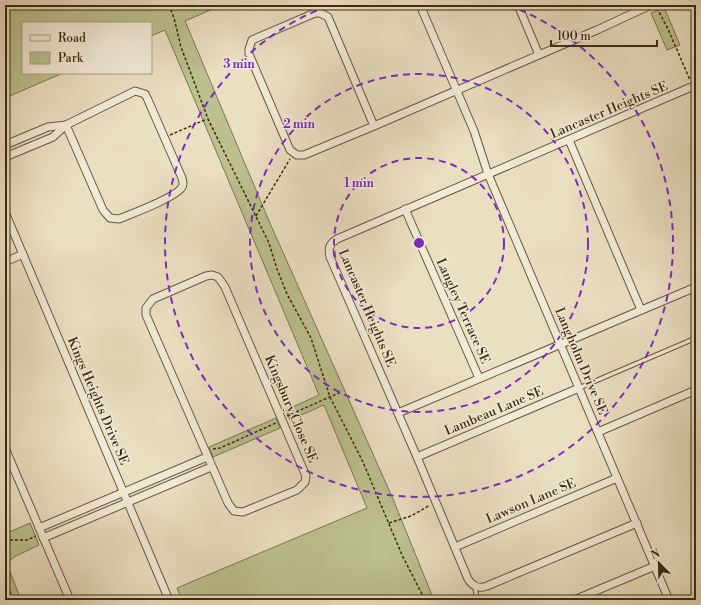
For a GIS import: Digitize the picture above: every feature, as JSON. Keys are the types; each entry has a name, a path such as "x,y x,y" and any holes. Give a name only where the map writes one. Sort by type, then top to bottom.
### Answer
{"street":[{"name":"Langholm Drive SE","path":"420,5 474,131 488,174 669,600"},
{"path":"518,5 540,55"},
{"path":"374,126 328,17 315,13 252,40 249,54 290,150 293,154 304,155 374,126 457,91 651,5"},
{"name":"Lancaster Heights SE","path":"476,587 468,579 330,257 329,247 331,243 337,239 694,86"},
{"path":"5,157 53,137 66,125 135,92 144,94 148,100 182,178 182,187 175,195 119,219 114,219 106,215 66,125"},
{"path":"5,145 48,127 66,125"},
{"path":"569,140 641,310"},
{"name":"Langley Terrace SE","path":"405,210 479,378"},
{"name":"Kings Heights Drive SE","path":"5,212 169,600"},
{"path":"5,262 23,254"},
{"name":"Kingsbury Close SE","path":"212,275 218,277 225,287 306,476 305,482 297,490 243,512 234,511 228,503 206,454 146,315 146,308 153,299 206,276 212,275"},
{"path":"398,413 696,287"},
{"name":"Lambeau Lane SE","path":"417,457 579,388"},
{"path":"598,432 696,390"},
{"path":"5,448 70,600"},
{"path":"42,533 124,492 206,454"},
{"path":"42,533 128,502 211,467"},
{"name":"Lawson Lane SE","path":"455,547 618,478"},
{"path":"476,587 479,588 487,586 636,523"},
{"path":"574,600 655,566"}],"lane":[{"path":"579,388 696,338"},
{"path":"476,587 477,600"}],"path":[{"path":"169,5 188,68 208,119 269,243 277,269 288,294 311,338 330,397 363,462 405,561 425,600"},
{"path":"656,5 694,86"},
{"path":"165,137 208,119"},
{"path":"256,216 293,154"},
{"path":"206,454 283,420 289,415 341,392"},
{"path":"389,523 412,516 430,505"},
{"path":"5,540 27,540 42,533"},
{"path":"5,582 14,600"},
{"path":"686,600 696,596"}],"green space":[{"path":"5,5 222,5 185,21 269,221 393,499 434,600 182,600 177,588 367,508 324,405 290,420 286,410 319,395 165,30 152,36 152,22 22,22 22,74 61,74 5,98"},
{"path":"664,7 680,45 667,50 651,13"},
{"path":"276,418 280,428 213,457 209,447"},
{"path":"30,523 39,545 14,557 7,564 21,600 5,600 5,534"}]}
